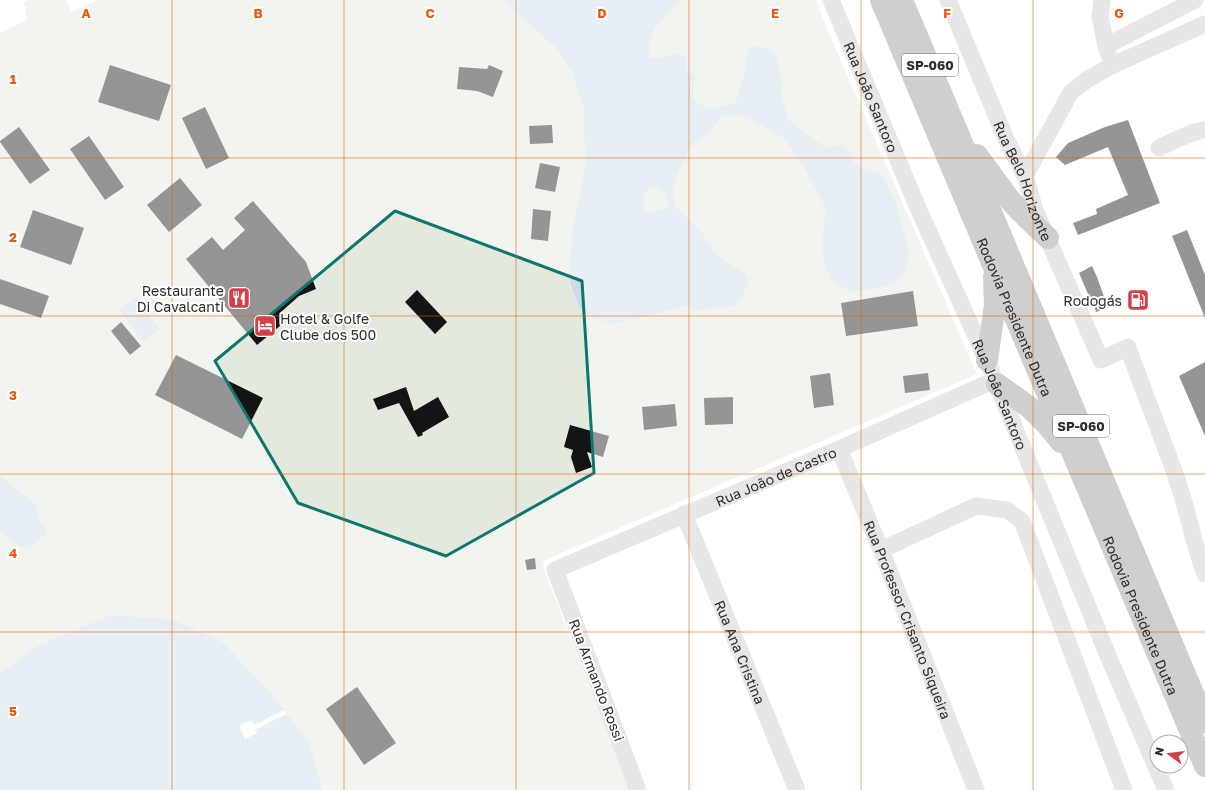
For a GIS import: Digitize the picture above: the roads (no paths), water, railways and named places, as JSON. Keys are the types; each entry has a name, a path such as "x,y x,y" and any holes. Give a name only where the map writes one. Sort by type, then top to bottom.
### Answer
{"highway":[{"name":"Rodovia Presidente Dutra","path":"881,0 1205,766"},
{"name":"Rodovia Presidente Dutra","path":"902,0 958,130 1205,722"},
{"path":"958,130 1010,200 1048,238"},
{"path":"987,360 995,306 993,264"},
{"path":"996,382 1029,407 1048,426 1075,458"}],"street":[{"name":"Rua João Santoro","path":"831,0 918,208 987,360 1112,664 1166,790"},
{"name":"Rua Belo Horizonte","path":"948,0 1006,139 1025,176 1036,210 1101,360 1128,347 1177,480 1205,574"},
{"path":"1102,0 1100,16 1106,46 1113,65"},
{"path":"1106,46 1194,0"},
{"path":"1025,176 1071,92 1088,79 1113,65 1205,24"},
{"path":"1159,148 1188,134 1205,130"},
{"name":"Rua João de Castro","path":"555,570 996,382"},
{"name":"Rua Professor Crisanto Siqueira","path":"839,450 881,550 976,790"},
{"path":"881,550 976,506 1007,510 1022,521 1124,790"},
{"name":"Rua Ana Cristina","path":"684,514 798,790"},
{"name":"Rua Armando Rossi","path":"555,570 638,790"}],"water":[{"path":"503,0 681,0 656,26 649,42 650,58 662,58 674,53 688,56 686,68 695,76 693,99 708,109 722,107 736,102 745,71 747,52 752,46 767,49 777,57 782,82 781,92 788,120 826,148 835,145 846,147 856,165 867,171 882,174 896,202 909,251 907,268 896,282 872,289 852,292 832,281 823,260 822,239 826,209 803,165 783,138 764,126 738,115 722,116 707,135 693,143 677,174 673,190 675,206 702,233 713,251 724,261 745,273 749,282 742,297 734,306 697,310 688,306 613,324 594,318 579,306 571,285 569,268 573,229 585,168 584,110 573,74 557,49","holes":["655,187 659,188 666,194 668,206 663,209 650,212 644,209 643,194 647,190"]},
{"path":"137,297 160,329 143,342 119,309"},
{"path":"0,476 36,504 39,519 47,531 38,542 25,548 20,547 0,532"},
{"path":"111,615 174,620 224,643 275,698 310,744 322,790 0,790 0,673 38,646"}],"place":[{"name":"Restaurante Di Cavalcanti","path":"239,298"},
{"name":"Rodogás","path":"1138,300"},
{"name":"Hotel & Golfe Clube dos 500","path":"265,326"}]}
